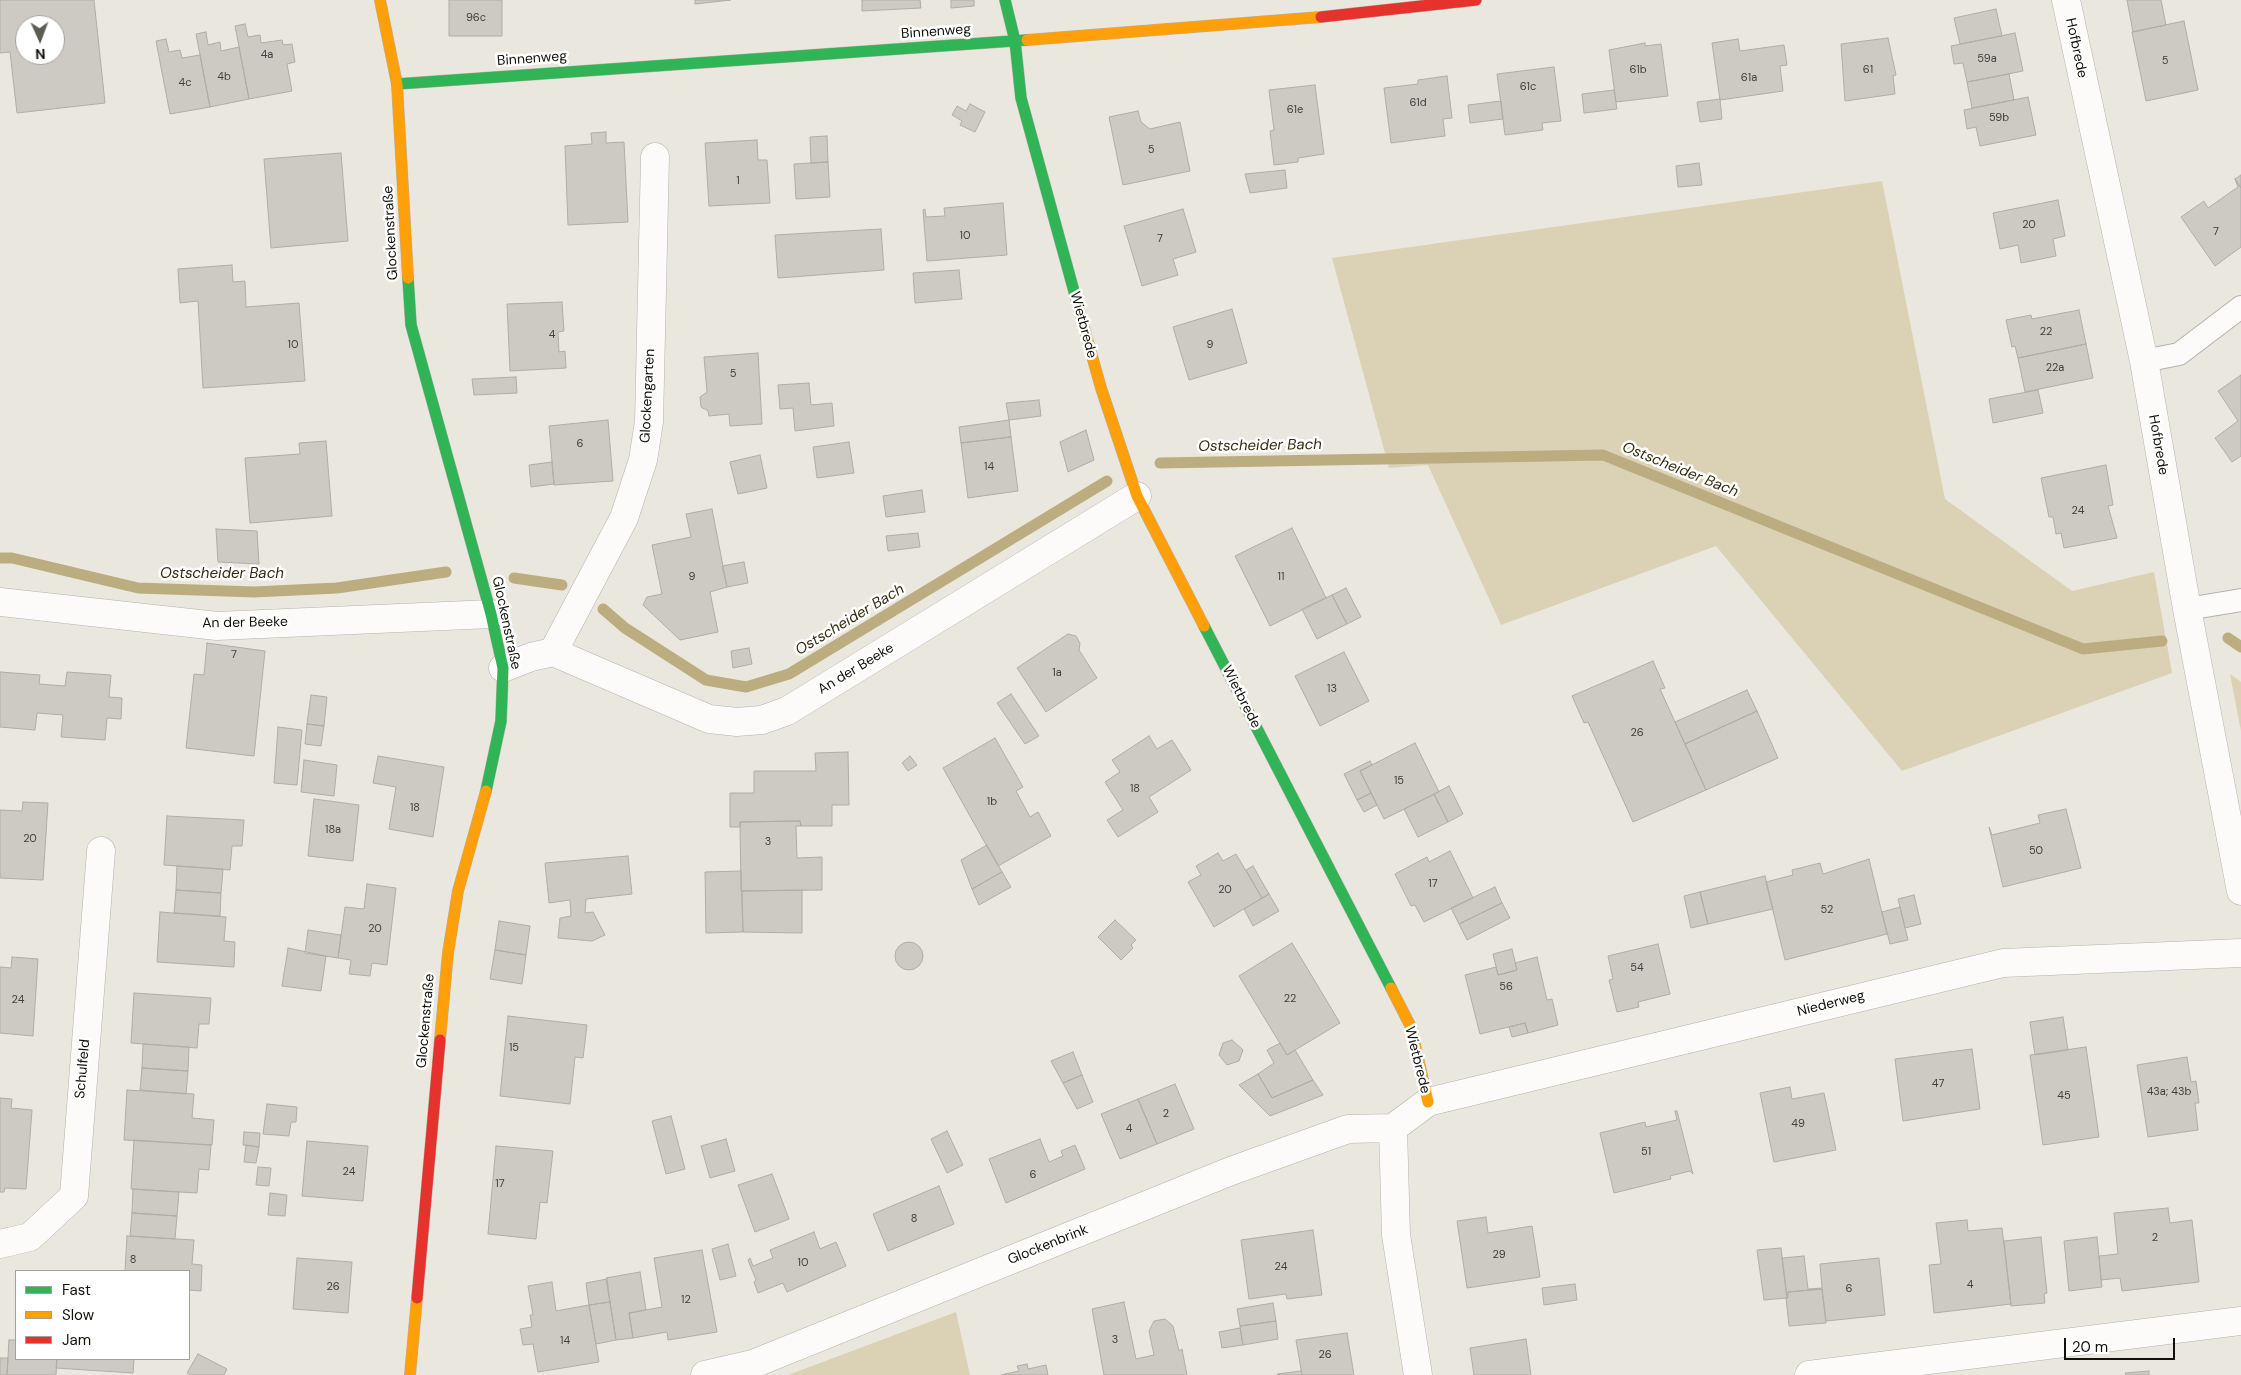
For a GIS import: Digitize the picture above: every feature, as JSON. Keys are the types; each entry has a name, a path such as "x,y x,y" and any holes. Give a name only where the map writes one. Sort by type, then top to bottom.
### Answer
{"street":[{"name":"Glockenstraße","path":"380,0 397,84 411,325 492,614 503,668 500,721 492,767 458,891 448,953 410,1375"},
{"name":"Wietbrede","path":"1005,0 1015,41 1021,98 1101,388 1137,496 1411,1028 1428,1102 1393,1128"},
{"name":"Binnenweg","path":"397,84 1275,22 1476,0"},
{"name":"Hofbrede","path":"2066,0 2144,361 2187,609 2241,892"},
{"name":"Glockengarten","path":"553,652 624,518 643,460 649,422 655,157"},
{"name":"An der Beeke","path":"553,652 709,719 737,722 762,720 787,711 1137,496"},
{"name":"An der Beeke","path":"0,602 216,626 492,614"},
{"path":"503,668 531,657 553,652"},
{"name":"Schulfeld","path":"0,1244 30,1237 74,1196 101,851"},
{"name":"Niederweg","path":"1428,1102 2002,963 2241,953"},
{"path":"1393,1128 1396,1235 1418,1375"},
{"name":"Glockenbrink","path":"705,1375 753,1364 1249,1164 1348,1129 1393,1128"},
{"path":"1810,1375 1960,1366 2241,1321"}],"lane":[{"path":"2144,361 2179,354 2241,307"},
{"path":"2187,609 2241,600"}],"shaded area":[{"path":"1882,181 1945,499 2072,591 2154,572 2172,673 1902,771 1716,546 1501,625 1428,465 1389,468 1332,258"},
{"path":"2230,674 2241,682 2241,731"},
{"path":"956,1312 970,1375 788,1375"}],"building":[{"path":"0,0 94,0 105,103 17,113 10,52 0,53"},
{"path":"449,0 502,0 502,36 449,36"},
{"path":"695,0 731,0 695,4"},
{"path":"862,0 920,0 921,8 862,11"},
{"path":"951,0 974,0 974,6 951,8"},
{"path":"2127,0 2161,0 2166,25 2133,32"},
{"path":"1996,9 2002,36 1960,44 1954,18"},
{"path":"2184,21 2198,90 2146,101 2132,32"},
{"path":"245,24 248,37 260,35 261,43 282,40 283,45 292,44 295,62 287,64 292,91 249,99 235,26"},
{"path":"206,32 208,45 220,42 221,51 239,47 249,99 210,107 196,34"},
{"path":"2015,33 2023,71 1967,82 1963,63 1954,64 1951,46"},
{"path":"1888,38 1896,75 1893,76 1895,94 1845,101 1841,44"},
{"path":"166,39 169,52 180,50 182,58 200,55 210,107 170,114 156,41"},
{"path":"1738,39 1740,51 1784,45 1787,65 1780,66 1783,91 1720,100 1712,43"},
{"path":"1645,43 1645,46 1661,44 1668,96 1616,102 1609,50"},
{"path":"1554,67 1561,121 1542,123 1543,130 1505,135 1497,74"},
{"path":"2009,74 2014,100 1972,108 1967,82"},
{"path":"1447,76 1452,118 1443,119 1445,136 1391,143 1384,88 1418,84 1418,80"},
{"path":"1315,85 1324,154 1298,158 1298,162 1274,165 1270,131 1274,130 1269,90"},
{"path":"1614,90 1617,109 1584,113 1582,94"},
{"path":"2028,97 2036,135 1980,146 1976,127 1967,129 1964,110"},
{"path":"1720,99 1722,119 1700,122 1697,102"},
{"path":"1501,101 1503,119 1470,123 1468,105"},
{"path":"970,104 985,112 975,132 960,125 962,121 952,115 957,106 966,111"},
{"path":"1138,111 1141,122 1150,129 1180,122 1190,171 1123,185 1109,117"},
{"path":"606,132 606,143 624,142 628,222 568,225 565,146 592,144 591,133"},
{"path":"827,136 828,162 811,163 810,137"},
{"path":"757,140 758,160 767,160 770,203 709,206 705,143"},
{"path":"341,153 348,241 271,248 264,159"},
{"path":"828,162 830,197 796,199 794,164"},
{"path":"1699,163 1702,185 1678,187 1676,166"},
{"path":"1285,170 1287,188 1250,193 1245,174"},
{"path":"2241,175 2241,188 2235,179"},
{"path":"2235,179 2241,188 2241,247 2215,266 2181,217 2204,201 2208,208 2238,187"},
{"path":"2058,200 2065,236 2053,239 2056,256 2021,263 2018,245 2000,249 1993,213"},
{"path":"1003,203 1007,255 927,261 923,210 925,209 926,217 945,216 944,208"},
{"path":"1183,209 1196,252 1173,259 1178,275 1142,286 1124,226"},
{"path":"881,229 884,270 778,278 775,235"},
{"path":"232,265 233,282 245,281 246,307 299,303 305,381 203,388 198,301 180,303 178,269"},
{"path":"959,270 962,299 915,303 913,273"},
{"path":"562,302 564,331 558,332 559,352 565,351 566,368 510,371 507,304"},
{"path":"1232,309 1247,363 1189,380 1173,327"},
{"path":"2079,310 2086,344 2018,358 2015,346 2012,347 2006,320 2031,315 2032,319"},
{"path":"2086,344 2093,378 2025,392 2018,358"},
{"path":"758,353 762,424 730,426 729,414 709,416 708,411 701,407 700,397 707,392 704,357"},
{"path":"2241,375 2241,456 2232,462 2215,438 2238,421 2218,391"},
{"path":"516,377 517,393 474,395 472,379"},
{"path":"809,383 811,405 832,403 834,426 795,431 793,408 780,409 778,385"},
{"path":"2038,390 2043,413 1993,423 1989,399"},
{"path":"1039,400 1041,416 1009,420 1006,403"},
{"path":"608,420 613,481 554,485 549,426"},
{"path":"1009,420 1011,437 961,443 959,427"},
{"path":"1086,430 1094,460 1068,472 1060,442"},
{"path":"1011,437 1018,491 968,498 961,443"},
{"path":"326,441 332,516 250,523 245,458 300,454 299,443"},
{"path":"849,442 854,473 817,478 813,447"},
{"path":"760,455 767,488 738,494 730,462"},
{"path":"552,462 554,484 531,487 529,465"},
{"path":"2106,465 2113,505 2108,506 2117,538 2064,548 2061,533 2056,534 2053,517 2049,517 2041,478"},
{"path":"922,490 925,512 886,517 883,496"},
{"path":"712,509 727,587 710,592 718,632 680,640 643,605 647,597 662,594 652,545 691,537 686,514"},
{"path":"1292,528 1326,598 1270,626 1235,556"},
{"path":"216,529 257,531 259,564 218,562"},
{"path":"918,533 920,547 888,551 886,536"},
{"path":"744,562 748,583 727,587 722,566"},
{"path":"1346,588 1361,617 1347,624 1332,595"},
{"path":"1332,595 1347,624 1317,639 1302,609"},
{"path":"1068,634 1076,636 1080,643 1079,650 1097,678 1046,712 1017,668"},
{"path":"207,643 265,651 254,756 186,748 194,674 204,675"},
{"path":"749,648 752,664 733,668 731,651"},
{"path":"1344,652 1369,701 1320,726 1295,676"},
{"path":"1653,661 1665,688 1660,689 1706,790 1633,822 1588,722 1584,723 1572,696"},
{"path":"0,672 40,675 39,684 65,686 67,672 111,675 109,697 122,698 121,719 107,718 105,740 61,737 63,715 37,713 35,730 0,727"},
{"path":"1747,690 1757,711 1685,744 1675,722"},
{"path":"1011,694 1039,736 1025,744 997,703"},
{"path":"311,695 327,697 324,726 307,724"},
{"path":"1757,711 1778,758 1706,790 1685,744"},
{"path":"307,724 324,726 321,746 305,744"},
{"path":"278,727 302,730 297,785 274,783"},
{"path":"1149,736 1157,749 1172,740 1191,770 1149,797 1158,812 1118,837 1107,820 1123,810 1105,782 1120,772 1112,760"},
{"path":"995,738 1023,787 1016,791 1030,817 1038,812 1051,836 998,866 943,768"},
{"path":"1415,743 1439,792 1384,819 1360,771"},
{"path":"848,752 849,805 832,805 832,826 801,826 800,821 740,822 740,827 730,827 730,793 754,793 754,771 816,771 815,753"},
{"path":"378,756 444,767 433,837 389,829 396,787 373,783"},
{"path":"910,756 917,765 908,771 902,763"},
{"path":"304,760 337,765 334,796 301,792"},
{"path":"1370,761 1372,765 1360,771 1371,793 1357,800 1344,774"},
{"path":"1449,786 1463,814 1448,822 1434,794"},
{"path":"1371,793 1377,805 1364,812 1357,800"},
{"path":"1434,794 1448,822 1418,837 1404,809"},
{"path":"314,799 359,805 353,861 308,856"},
{"path":"23,802 48,803 43,880 0,878 0,810 22,811"},
{"path":"2066,809 2081,868 2003,887 1989,827 1992,835 2040,823 2038,815"},
{"path":"167,816 244,820 242,846 232,846 230,870 164,865"},
{"path":"800,821 801,826 796,826 797,858 822,857 822,890 741,891 740,822"},
{"path":"987,845 1002,872 972,889 961,860"},
{"path":"1450,851 1473,898 1424,922 1415,905 1411,906 1395,874 1427,857 1429,862"},
{"path":"1218,853 1223,861 1236,854 1262,898 1214,927 1188,882 1201,875 1196,866"},
{"path":"628,856 632,894 586,899 585,913 593,912 605,935 592,941 558,938 560,918 571,916 570,900 549,903 545,863"},
{"path":"1869,859 1887,934 1785,960 1766,882 1793,875 1792,870 1820,863 1823,874"},
{"path":"177,866 223,869 221,893 176,890"},
{"path":"1253,866 1269,894 1262,898 1246,870"},
{"path":"741,871 743,932 706,933 705,872"},
{"path":"1002,872 1011,887 979,905 972,889"},
{"path":"1765,876 1773,909 1708,924 1700,892"},
{"path":"367,884 396,888 387,965 372,963 370,976 349,974 351,960 338,958 345,907 364,909"},
{"path":"1495,887 1502,903 1459,924 1451,908"},
{"path":"176,890 221,893 220,916 174,913"},
{"path":"802,890 802,933 743,932 742,891"},
{"path":"1700,892 1708,924 1691,928 1684,896"},
{"path":"1269,894 1279,911 1253,926 1244,909"},
{"path":"1914,895 1921,924 1905,928 1898,899"},
{"path":"1502,903 1510,918 1467,940 1459,924"},
{"path":"1900,907 1908,940 1890,944 1882,912"},
{"path":"160,912 226,917 224,941 235,942 234,967 157,962"},
{"path":"1115,920 1136,940 1131,945 1133,948 1121,960 1098,937"},
{"path":"499,921 530,926 526,955 495,950"},
{"path":"308,930 341,935 338,958 305,953"},
{"path":"909,942 919,946 923,956 919,966 909,970 899,966 895,956 899,946"},
{"path":"1292,943 1340,1023 1287,1055 1239,976"},
{"path":"1658,944 1670,994 1638,1002 1639,1007 1617,1012 1609,980 1613,979 1608,956"},
{"path":"288,948 326,956 321,991 282,986"},
{"path":"1512,949 1517,970 1498,975 1493,954"},
{"path":"495,950 526,955 522,984 490,979"},
{"path":"12,957 38,959 33,1036 0,1033 0,967 11,968"},
{"path":"1537,957 1547,1000 1552,999 1558,1025 1528,1033 1525,1023 1480,1034 1465,975 1496,967 1498,975 1517,970 1515,963"},
{"path":"134,993 211,998 209,1024 199,1024 197,1048 131,1043"},
{"path":"508,1016 587,1025 583,1058 575,1057 570,1104 500,1096"},
{"path":"2063,1017 2068,1050 2035,1055 2030,1022"},
{"path":"1525,1023 1528,1033 1512,1037 1509,1027"},
{"path":"1232,1040 1243,1050 1239,1061 1227,1065 1219,1055 1223,1043"},
{"path":"1280,1043 1287,1055 1295,1050 1313,1080 1272,1098 1258,1074 1274,1063 1267,1050"},
{"path":"143,1044 189,1047 188,1071 142,1068"},
{"path":"2086,1047 2099,1137 2043,1145 2030,1055"},
{"path":"1972,1049 1980,1109 1903,1121 1895,1059"},
{"path":"1073,1052 1082,1075 1063,1083 1051,1061"},
{"path":"2187,1057 2191,1082 2196,1081 2199,1103 2195,1103 2198,1130 2148,1137 2137,1065"},
{"path":"142,1068 188,1071 186,1094 140,1090"},
{"path":"1258,1074 1272,1098 1313,1080 1323,1095 1270,1116 1239,1085"},
{"path":"1082,1075 1093,1102 1077,1109 1063,1083"},
{"path":"1175,1084 1194,1129 1157,1144 1138,1099"},
{"path":"1790,1087 1792,1099 1824,1093 1836,1150 1774,1162 1760,1093"},
{"path":"127,1090 194,1094 192,1118 214,1120 212,1145 124,1140"},
{"path":"0,1098 12,1099 11,1108 32,1110 26,1189 5,1188 4,1192 0,1192"},
{"path":"1138,1099 1157,1144 1120,1159 1101,1114"},
{"path":"267,1104 297,1107 296,1122 291,1122 289,1136 263,1134"},
{"path":"1675,1111 1677,1111 1693,1174 1690,1171 1670,1176 1671,1179 1614,1193 1600,1133 1645,1122 1646,1127 1677,1120"},
{"path":"671,1116 685,1169 666,1174 652,1121"},
{"path":"947,1131 963,1165 947,1173 931,1139"},
{"path":"244,1132 260,1133 259,1147 243,1145"},
{"path":"726,1139 735,1171 710,1178 701,1146"},
{"path":"1040,1139 1049,1162 1063,1156 1061,1151 1075,1145 1085,1169 1006,1203 989,1159"},
{"path":"134,1140 211,1145 209,1170 199,1169 197,1193 131,1189"},
{"path":"307,1141 368,1146 363,1201 302,1196"},
{"path":"246,1145 259,1147 256,1163 244,1162"},
{"path":"496,1146 553,1151 547,1203 540,1202 536,1239 488,1234"},
{"path":"258,1167 271,1168 269,1186 256,1185"},
{"path":"772,1174 789,1219 755,1232 738,1185"},
{"path":"939,1186 954,1224 888,1251 873,1214"},
{"path":"133,1189 179,1192 177,1216 132,1213"},
{"path":"270,1193 287,1195 285,1216 268,1215"},
{"path":"2168,1208 2170,1223 2192,1220 2199,1282 2122,1291 2120,1278 2101,1280 2099,1256 2118,1254 2114,1213"},
{"path":"132,1213 177,1216 175,1239 130,1236"},
{"path":"1486,1217 1488,1233 1532,1226 1540,1277 1467,1288 1457,1221"},
{"path":"1967,1220 1968,1231 2002,1228 2011,1304 1934,1313 1929,1265 1941,1264 1936,1223"},
{"path":"1313,1230 1322,1295 1287,1299 1286,1294 1249,1299 1241,1240"},
{"path":"814,1232 820,1249 836,1242 846,1266 787,1292 783,1283 758,1293 754,1282 756,1280 748,1260 750,1258 753,1266 773,1258 770,1250"},
{"path":"127,1236 194,1240 192,1264 202,1265 201,1291 190,1290 190,1270 125,1270"},
{"path":"2041,1237 2047,1293 2044,1294 2045,1303 2011,1306 2004,1241"},
{"path":"2097,1237 2102,1287 2069,1291 2064,1241"},
{"path":"728,1244 736,1276 720,1280 712,1249"},
{"path":"1781,1248 1787,1298 1764,1300 1757,1250"},
{"path":"702,1250 717,1332 668,1340 667,1332 633,1338 629,1313 662,1307 654,1258"},
{"path":"1804,1256 1808,1289 1822,1288 1820,1264 1879,1258 1885,1315 1826,1321 1822,1289 1788,1292 1787,1298 1782,1258"},
{"path":"297,1258 352,1262 348,1313 293,1309"},
{"path":"640,1272 646,1310 629,1313 633,1338 616,1340 606,1278"},
{"path":"607,1279 610,1302 589,1305 586,1283"},
{"path":"552,1282 556,1311 589,1305 599,1362 538,1372 533,1344 523,1345 520,1329 532,1327 530,1315 533,1315 528,1286"},
{"path":"1575,1284 1577,1300 1544,1305 1542,1288"},
{"path":"1822,1289 1826,1323 1789,1326 1786,1298 1788,1298 1788,1292"},
{"path":"610,1302 616,1340 596,1344 589,1305"},
{"path":"1124,1302 1136,1359 1154,1355 1149,1331 1154,1321 1165,1319 1173,1326 1179,1351 1182,1349 1187,1375 1104,1375 1092,1309"},
{"path":"1273,1303 1276,1321 1240,1326 1237,1309"},
{"path":"1276,1321 1278,1339 1243,1345 1240,1326"},
{"path":"1240,1328 1243,1345 1222,1348 1219,1332"},
{"path":"1347,1333 1354,1375 1302,1375 1296,1340"},
{"path":"1526,1339 1531,1375 1474,1375 1470,1348"},
{"path":"9,1340 15,1340 15,1360 57,1360 56,1375 7,1375"},
{"path":"198,1354 227,1369 224,1375 191,1375 187,1373"},
{"path":"0,1358 8,1358 7,1375 0,1375"},
{"path":"57,1360 134,1360 133,1373 56,1368"},
{"path":"1027,1364 1028,1369 1046,1365 1048,1375 1001,1375 1019,1371 1017,1366"},
{"path":"1301,1371 1302,1375 1277,1375 1277,1374"},
{"path":"2149,1371 2149,1375 2126,1375 2125,1373"}],"waterway":[{"name":"Ostscheider Bach","path":"1160,463 1603,455 2083,649 2162,641"},
{"name":"Ostscheider Bach","path":"603,609 625,628 706,680 746,687 789,674 1107,481"},
{"name":"Ostscheider Bach","path":"0,558 12,558 138,588 254,592 337,588 446,572"},
{"name":"Ostscheider Bach","path":"514,578 562,585"},
{"name":"Ostscheider Bach","path":"2228,638 2241,647"}],"traffic: fast":[{"path":"1005,0 1015,41 1021,98 1078,306"},
{"path":"397,84 1027,40"},
{"path":"408,278 411,325 491,614 503,668 501,721 486,791"},
{"path":"1204,626 1391,988"}],"traffic: slow":[{"path":"380,0 397,84 408,278"},
{"path":"1027,40 1321,17"},
{"path":"1078,306 1101,388 1137,496 1204,626"},
{"path":"440,1040 448,953 458,891 486,791"},
{"path":"1391,988 1411,1027 1428,1102"},
{"path":"410,1375 417,1298"}],"traffic: jam":[{"path":"1321,17 1476,0"},
{"path":"417,1298 440,1040"}]}
